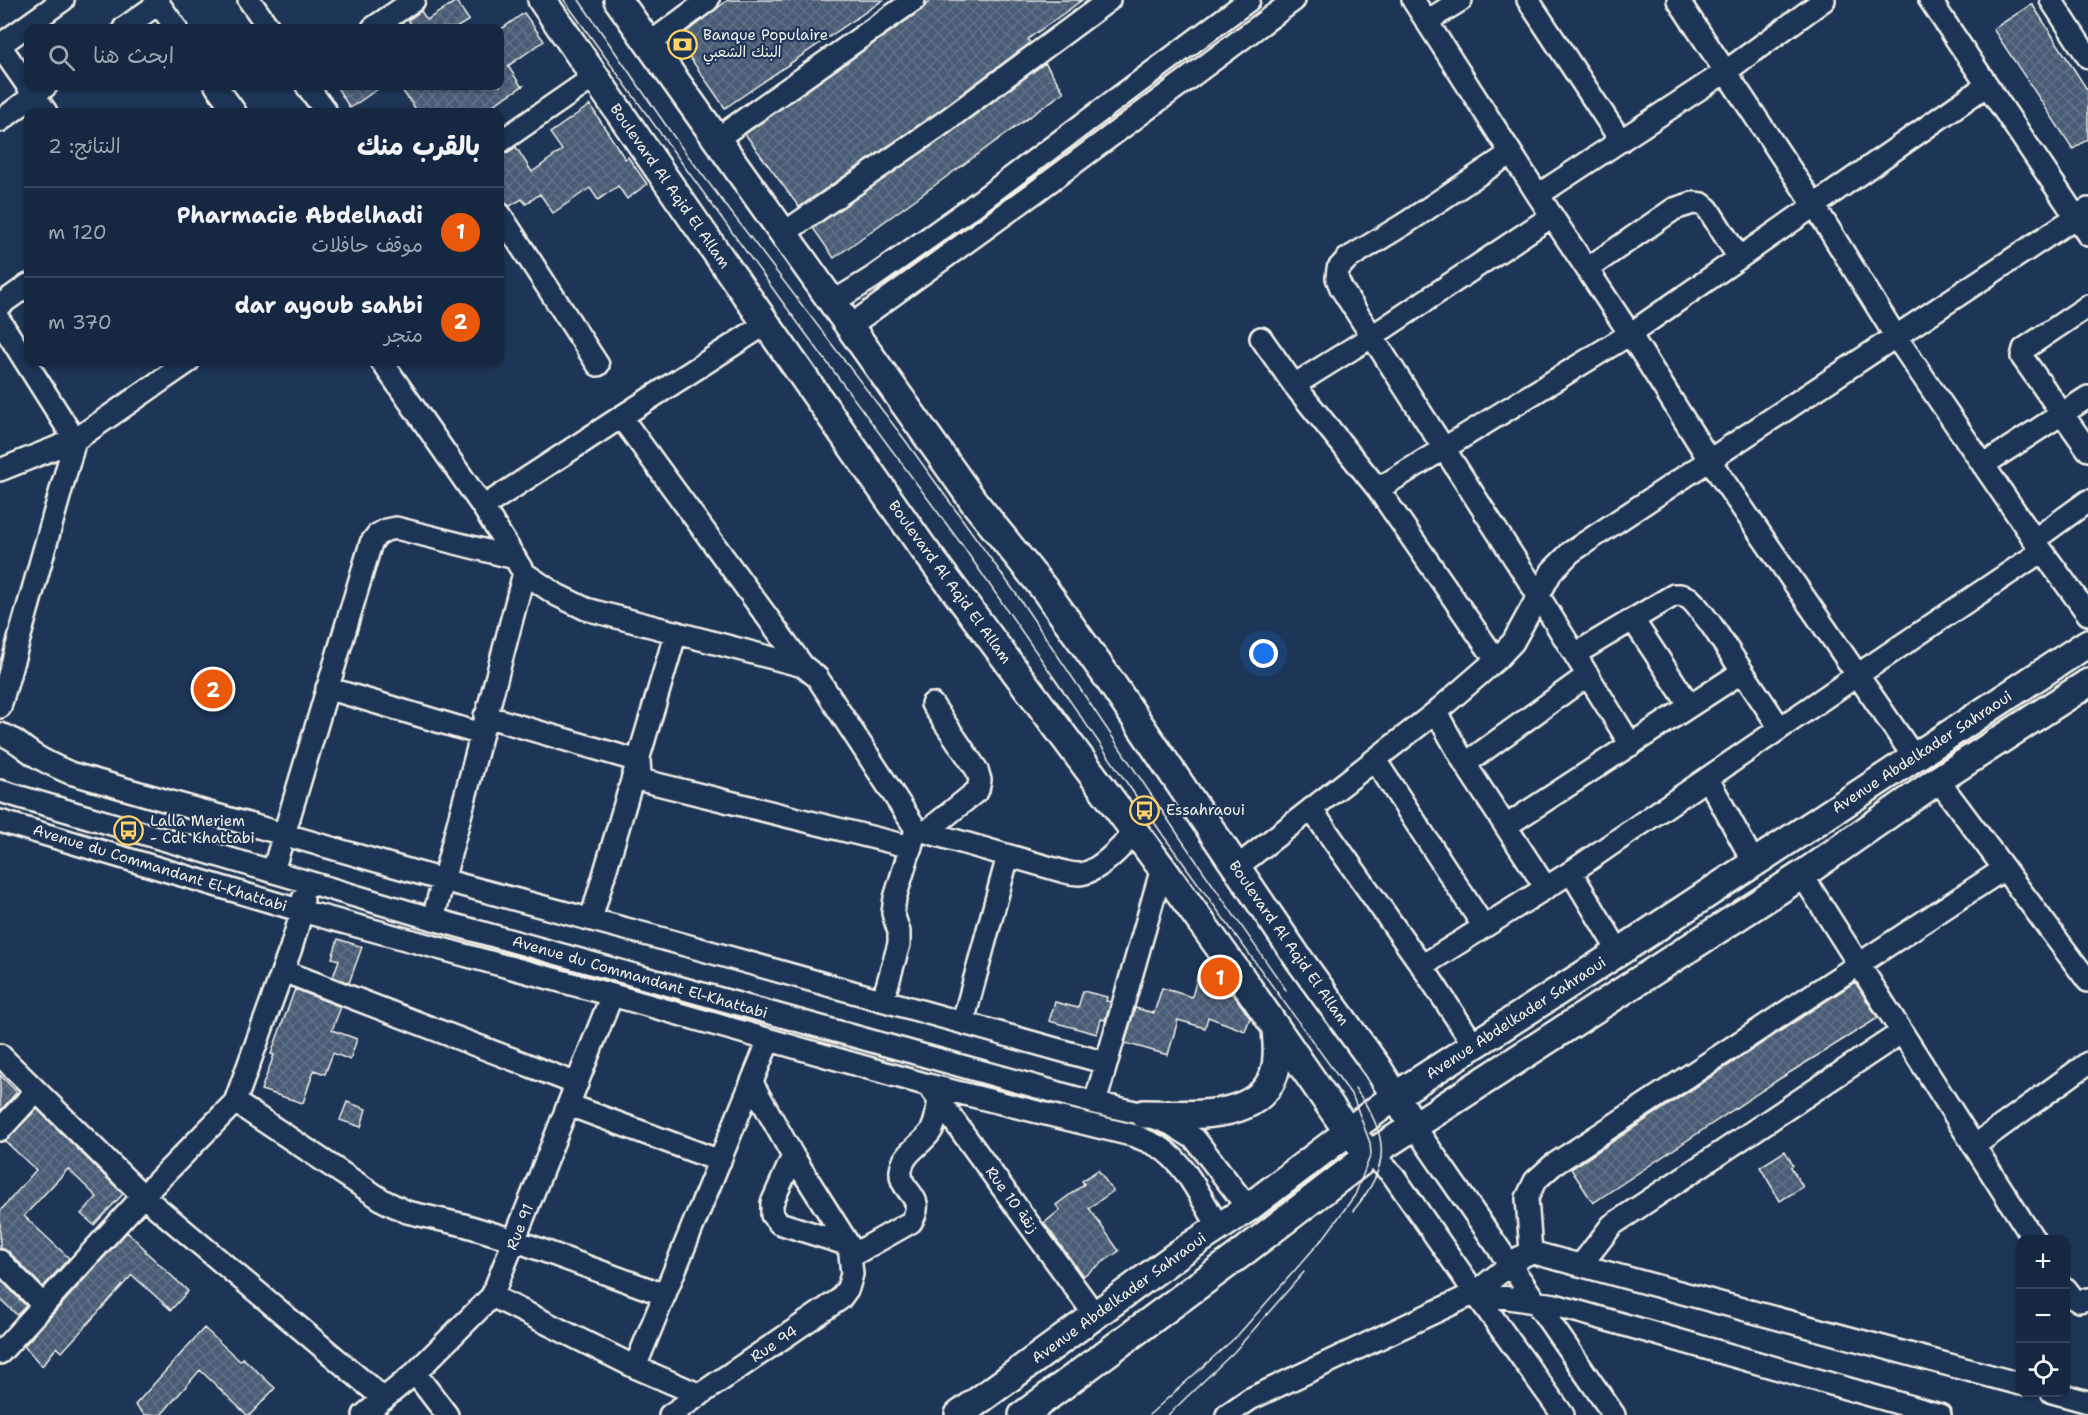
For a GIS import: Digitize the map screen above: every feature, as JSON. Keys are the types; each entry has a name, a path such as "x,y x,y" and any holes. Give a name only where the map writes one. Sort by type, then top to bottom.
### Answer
{"main road":[{"name":"Boulevard Al Aqid El Allam","path":"542,0 921,545 1162,868 1349,1133 1371,1154"},
{"name":"Boulevard Al Aqid El Allam","path":"618,0 974,502 1074,630 1414,1126"},
{"name":"Avenue Abdelkader Sahraoui","path":"959,1415 1095,1315 1248,1208 1395,1096 1619,952 2088,643"},
{"path":"1023,1415 1242,1253 1371,1154 1802,875 1938,780 2088,683"},
{"path":"1144,1114 1221,1112 1243,1107 1256,1099 1273,1076 1277,1061 1276,1028"}],"street":[{"path":"249,0 266,24"},
{"path":"379,24 414,0"},
{"path":"649,44 708,0"},
{"path":"718,138 914,0"},
{"path":"833,302 872,278 972,207 1249,0"},
{"path":"850,326 1294,0"},
{"path":"1413,0 1630,334 1710,462 1914,757"},
{"path":"1427,21 1461,0"},
{"path":"1528,0 1621,141"},
{"path":"1678,0 1814,205 1896,337 2038,546 2088,614"},
{"path":"1538,195 1725,72 1824,0"},
{"path":"1237,867 1436,712 1496,660 1513,642 1552,571 1571,552 1896,337 2084,220 1988,86 1930,0"},
{"path":"2050,0 2088,57"},
{"path":"29,24 59,1"},
{"path":"129,24 158,2 173,24"},
{"path":"784,234 939,126 1099,3"},
{"path":"24,28 0,46 24,73"},
{"path":"504,139 594,77"},
{"path":"1378,489 1630,334 1988,86"},
{"path":"0,121 39,90 45,108"},
{"path":"219,90 232,108"},
{"path":"310,90 323,108"},
{"path":"1511,153 1347,259 1338,269 1337,278 1371,337 1538,595 1631,745"},
{"path":"1587,269 1674,208 1693,202 1702,204 1708,209 1739,258"},
{"path":"1294,385 1371,337 1552,216"},
{"path":"504,220 598,365"},
{"path":"0,305 24,288"},
{"path":"2088,306 2024,349 2022,357 2088,450"},
{"path":"0,321 24,359"},
{"path":"483,507 767,323"},
{"path":"1261,338 1294,385 1378,489 1496,660"},
{"path":"0,707 75,440 28,366"},
{"path":"0,470 75,440 182,366"},
{"path":"385,366 483,507 520,566 556,595 586,609 803,666"},
{"path":"1983,465 2088,397"},
{"path":"621,417 803,666 817,677 918,836"},
{"path":"1422,966 1571,872 1856,676 2038,546 2088,501"},
{"path":"273,871 371,543 377,535 386,530 405,529 520,566"},
{"path":"433,919 483,725 520,566"},
{"path":"1575,654 1674,595 1689,598 1710,623 1780,728"},
{"path":"1633,620 1690,706"},
{"path":"591,919 676,632"},
{"path":"1506,826 1742,672"},
{"path":"1465,764 1588,675"},
{"path":"327,688 639,760"},
{"path":"883,1000 898,944 899,932 892,913 918,836 978,790 980,780 977,770 932,705"},
{"path":"1436,712 1465,764 1546,888"},
{"path":"0,734 19,742 33,755 47,763 70,773 284,832 443,880 1106,1063"},
{"path":"639,760 640,775 645,781 918,836 1008,856 1065,872 1080,874 1094,869 1123,845 1135,831"},
{"path":"1374,760 1484,927"},
{"path":"1708,778 1754,862"},
{"path":"1938,780 2088,981"},
{"name":"Avenue du Commandant El-Khattabi","path":"0,791 433,919 1095,1103 1144,1114 1171,1124 1195,1139 1248,1208"},
{"path":"1311,809 1422,966 1474,1045"},
{"name":"Avenue du Commandant El-Khattabi","path":"0,821 302,911 769,1040 933,1092 1135,1136 1160,1147 1182,1169 1219,1227"},
{"path":"963,1022 1008,856"},
{"path":"1095,1103 1162,868"},
{"path":"1531,1252 1527,1198 1534,1181 1553,1165 2004,869"},
{"path":"1571,872 1619,952"},
{"path":"1802,875 2031,1235"},
{"path":"0,1353 143,1196 235,1102 283,971 302,911 304,881"},
{"path":"283,971 577,1084"},
{"name":"Rue 91","path":"364,1415 415,1373 492,1296 612,995"},
{"path":"1581,1265 1612,1225 1902,1032"},
{"path":"635,1367 769,1040"},
{"path":"0,1055 143,1196 384,1398"},
{"path":"1974,1146 2088,1063"},
{"path":"752,1083 850,1251"},
{"path":"0,1130 36,1091"},
{"path":"793,1156 772,1203 772,1215 779,1223 850,1251 911,1222 917,1213 916,1201 900,1174 902,1164 911,1151 931,1131 936,1118 933,1092"},
{"name":"Rue 10 زنقة","path":"933,1092 1095,1315"},
{"path":"235,1102 384,1201 407,1212 464,1225 514,1240 665,1295"},
{"path":"569,1105 720,1161"},
{"path":"1414,1126 1614,1415"},
{"path":"1371,1154 1393,1175 1563,1415"},
{"name":"Rue 94","path":"670,1415 840,1299 848,1288 852,1274 850,1251"},
{"path":"1227,1415 1260,1395 1475,1293 1517,1259 1531,1252 2016,1383"},
{"path":"0,1261 44,1305"},
{"path":"1475,1293 1555,1305 1940,1415"},
{"path":"2070,1293 2079,1301 2088,1299"},
{"path":"492,1296 635,1367 700,1395"},
{"path":"415,1373 447,1415"},
{"path":"2070,1397 2088,1402"}],"building":[{"path":"728,0 883,0 725,108 677,39"},
{"path":"931,0 1082,0 1028,39 1030,43 932,116 799,207 745,134 921,10"},
{"path":"456,1 469,20 462,24 411,24 408,20 421,11 427,20"},
{"path":"2032,4 2088,91 2088,139 2073,149 1993,29"},
{"path":"524,13 544,41 508,66 523,86 488,108 415,108 402,90 504,90 504,27"},
{"path":"1045,63 1064,92 834,258 813,228 946,136"},
{"path":"339,90 376,90 350,108"},
{"path":"590,105 625,159 628,157 647,184 627,199 618,186 598,200 590,188 553,213 540,194 526,204 522,199 510,206 504,203 504,153 516,147 532,172 562,150 550,133"},
{"path":"338,939 362,947 349,983 333,977 339,960 332,958"},
{"path":"1198,974 1218,980 1216,989 1234,995 1250,1018 1245,1031 1208,1017 1205,1028 1178,1020 1168,1055 1125,1043 1135,1008 1154,1013 1162,988 1192,997"},
{"path":"1855,982 1878,1018 1781,1078 1593,1203 1571,1169"},
{"path":"295,989 341,1007 332,1030 357,1039 350,1060 333,1053 325,1074 314,1070 303,1103 261,1090 274,1055 271,1054"},
{"path":"1083,991 1107,997 1106,1001 1111,1002 1105,1020 1101,1019 1097,1034 1049,1021 1055,1002 1078,1008"},
{"path":"0,1075 17,1092 0,1111"},
{"path":"347,1102 366,1109 361,1127 340,1120"},
{"path":"37,1109 123,1194 94,1225 81,1214 97,1197 68,1169 24,1216 69,1258 43,1287 9,1252 0,1249 0,1211 36,1170 5,1141"},
{"path":"1785,1151 1803,1187 1780,1201 1760,1167"},
{"path":"1098,1170 1113,1191 1089,1208 1119,1251 1083,1276 1044,1223 1060,1210 1056,1205"},
{"path":"127,1232 188,1291 171,1310 132,1275 62,1352 57,1347 42,1366 24,1346"},
{"path":"0,1279 26,1306 17,1315 0,1299"},
{"path":"204,1328 240,1361 243,1358 275,1388 250,1415 247,1415 200,1370 161,1415 145,1415 135,1405"}],"tram line":[{"path":"564,0 962,545 1165,838 1353,1097 1370,1143 1371,1154 1355,1195 1325,1236 1237,1336 1149,1415"},
{"path":"579,0 679,144 905,440 1017,595 1183,842 1286,990"},
{"path":"1353,1211 1375,1179 1380,1164 1381,1150 1380,1136 1375,1121 1355,1088"},
{"path":"1168,1415 1234,1352 1304,1272"}],"place":[{"name":"Banque Populaire البنك الشعبي","path":"682,44"},
{"name":"dar ayoub sahbi","path":"213,689"},
{"name":"Essahraoui","path":"1145,810"},
{"name":"Lalla Meriem - Cdt Khattabi","path":"129,830"},
{"name":"Pharmacie Abdelhadi","path":"1220,977"}]}
